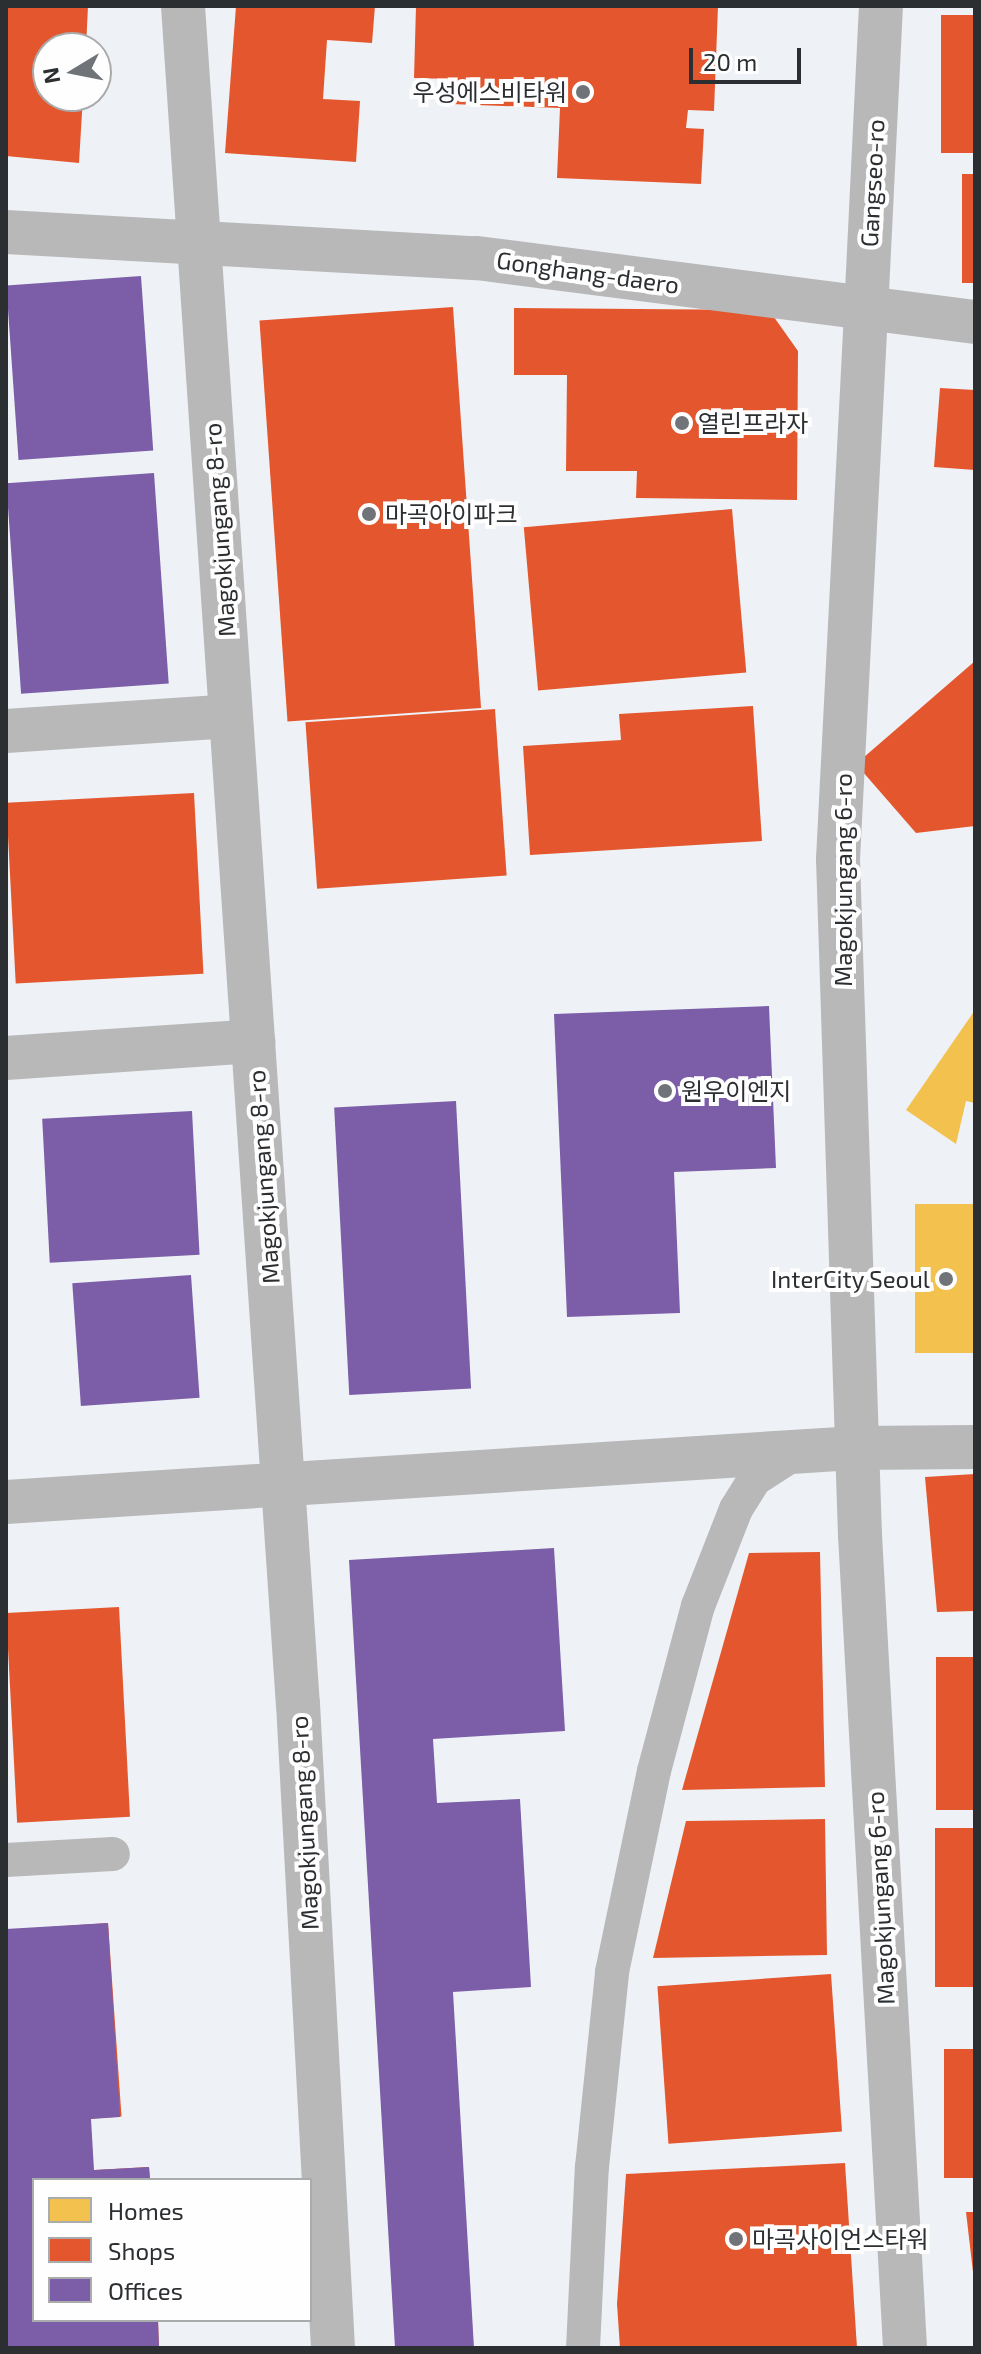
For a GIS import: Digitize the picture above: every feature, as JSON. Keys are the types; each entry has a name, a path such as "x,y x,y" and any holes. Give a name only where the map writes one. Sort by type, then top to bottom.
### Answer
{"street":[{"name":"Magokjungang 8-ro","path":"183,6 283,1485 333,2348"},
{"name":"Gangseo-ro","path":"866,312 881,6"},
{"name":"Gonghang-daero","path":"6,232 477,258 866,312 975,322"},
{"name":"Magokjungang 6-ro","path":"866,312 838,859 856,1448 905,2348"},
{"path":"6,731 231,716"},
{"path":"6,1058 253,1041"},
{"path":"6,1502 856,1448 975,1447"},
{"path":"583,2348 592,2167 612,1972 654,1771 698,1606 736,1509 755,1479 797,1452"},
{"path":"6,1860 113,1854"}],"building: Homes":[{"path":"975,1010 975,1103 966,1101 956,1144 906,1110"},
{"name":"InterCity Seoul","path":"915,1204 975,1204 975,1353 915,1353"}],"building: Shops":[{"path":"6,6 88,6 87,32 32,32 32,112 82,112 79,163 6,156"},
{"path":"236,6 375,6 372,43 327,40 323,99 360,101 356,162 225,153"},
{"name":"우성에스비타워","path":"416,6 718,6 714,111 688,110 686,128 704,129 701,184 557,178 560,108 451,104 452,79 414,78"},
{"path":"941,15 973,15 973,153 941,153"},
{"path":"962,174 975,174 975,283 962,283"},
{"name":"마곡아이파크","path":"453,307 481,708 288,722 259,321"},
{"name":"열린프라자","path":"514,308 769,310 798,351 797,500 636,498 637,471 566,471 567,375 514,375"},
{"path":"940,388 975,390 975,470 934,467"},
{"path":"732,509 746,672 538,691 524,527"},
{"path":"975,661 975,826 916,833 856,764"},
{"path":"753,706 762,841 530,855 523,746 621,740 619,714"},
{"path":"495,709 507,876 317,889 305,722"},
{"path":"194,793 203,974 16,984 6,803"},
{"path":"975,1474 975,1611 937,1612 925,1477"},
{"path":"820,1552 825,1787 682,1790 749,1553"},
{"path":"119,1607 130,1817 17,1823 6,1613"},
{"path":"936,1657 975,1657 975,1810 936,1810"},
{"path":"825,1819 827,1955 653,1958 686,1821"},
{"path":"935,1828 975,1828 975,1987 935,1987"},
{"path":"108,1923 122,2117 20,2124 6,1930"},
{"path":"831,1974 842,2132 668,2144 657,1986"},
{"path":"944,2049 975,2049 975,2178 944,2178"},
{"name":"마곡사이언스타워","path":"845,2163 857,2348 620,2348 617,2304 626,2174"},
{"path":"149,2167 150,2178 32,2178 32,2322 158,2322 159,2348 6,2348 6,2175"},
{"path":"966,2212 975,2212 975,2272 973,2272"}],"building: Offices":[{"path":"141,276 153,451 19,460 6,285"},
{"path":"154,473 169,683 21,694 6,483"},
{"name":"원우이엔지","path":"769,1006 776,1168 674,1172 680,1313 567,1317 554,1014"},
{"path":"456,1101 471,1389 349,1395 334,1107"},
{"path":"192,1111 200,1255 50,1263 42,1119"},
{"path":"191,1275 200,1398 81,1406 72,1283"},
{"path":"554,1548 565,1731 433,1739 437,1803 520,1799 531,1987 453,1992 474,2348 395,2348 349,1560"},
{"path":"108,1923 120,2117 91,2119 94,2170 149,2167 150,2178 32,2178 32,2322 158,2322 159,2348 6,2348 6,1929"}],"place":[{"name":"우성에스비타워","path":"583,92"},
{"name":"열린프라자","path":"682,423"},
{"name":"마곡아이파크","path":"369,514"},
{"name":"원우이엔지","path":"665,1091"},
{"name":"InterCity Seoul","path":"946,1279"},
{"name":"마곡사이언스타워","path":"736,2239"}]}
